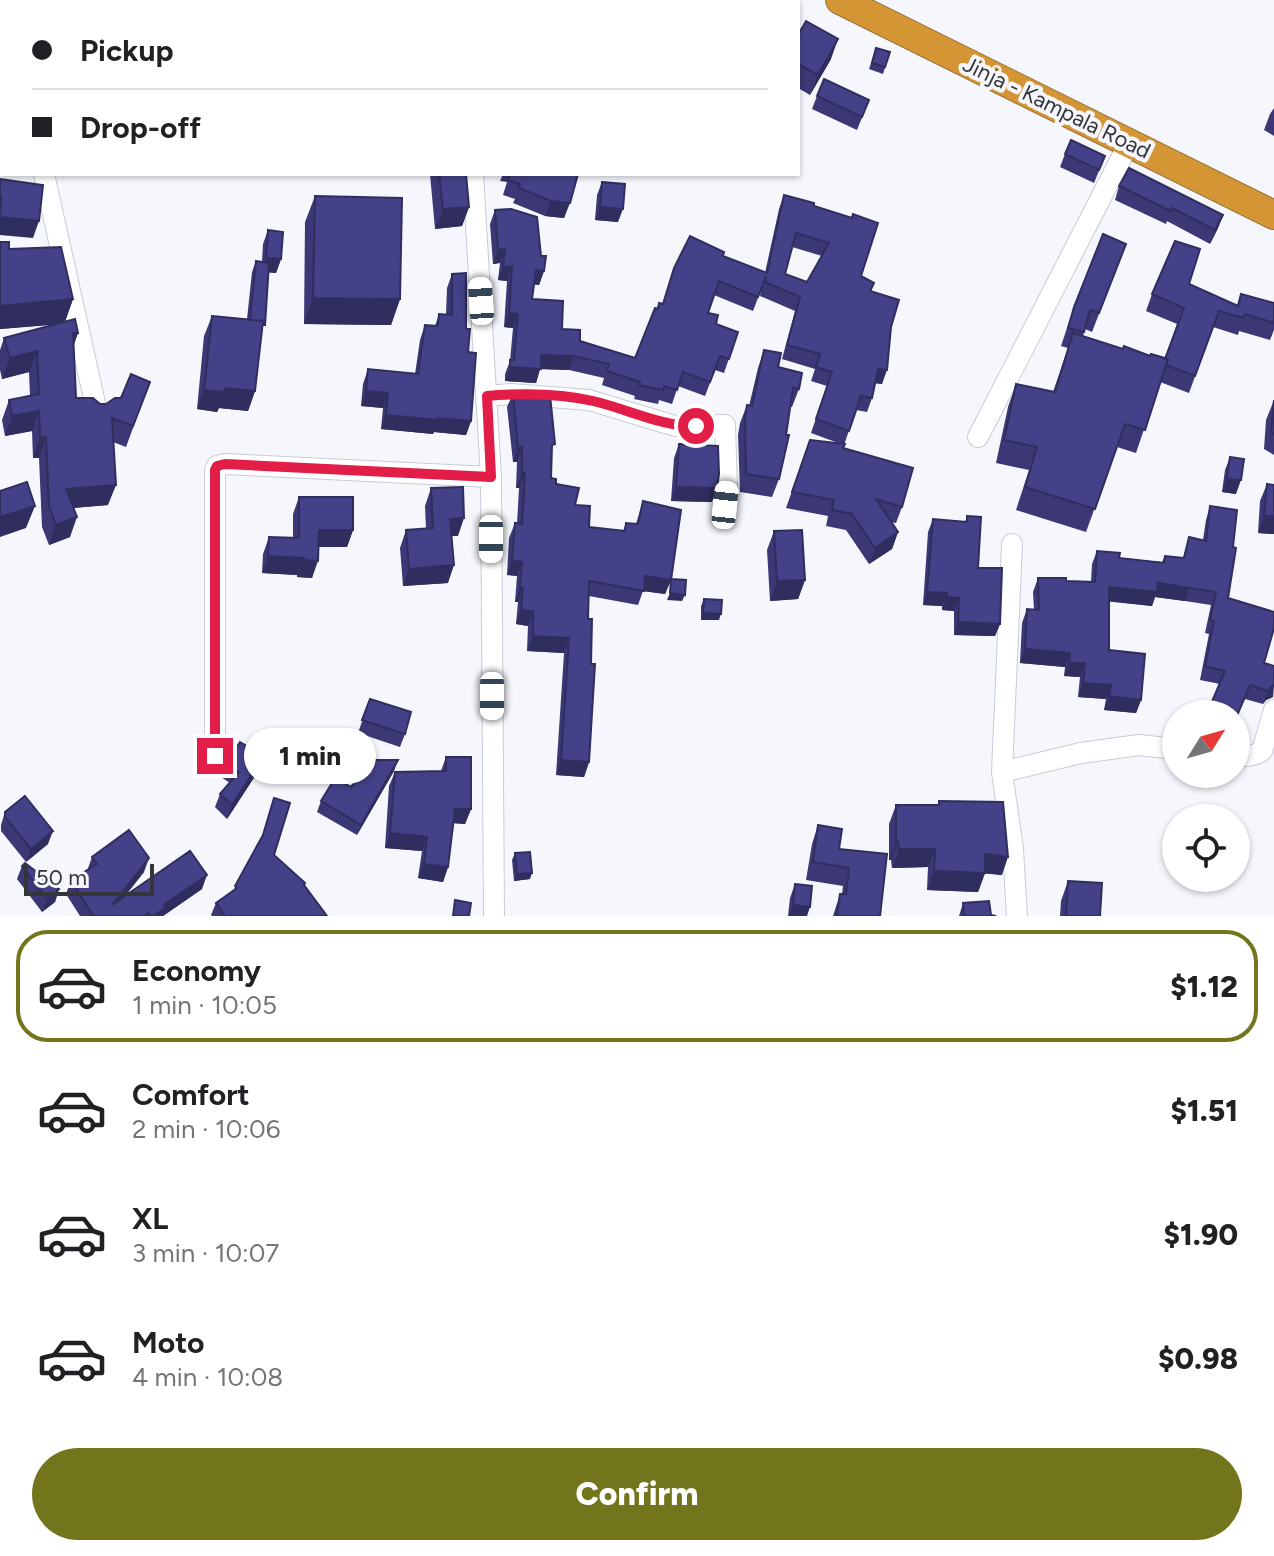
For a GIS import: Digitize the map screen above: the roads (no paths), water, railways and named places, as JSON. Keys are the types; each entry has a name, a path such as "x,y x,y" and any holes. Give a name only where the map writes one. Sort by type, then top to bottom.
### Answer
{"highway":[{"name":"Jinja - Kampala Road","path":"840,0 1274,215"}],"street":[{"path":"978,437 1129,143"},
{"path":"44,176 97,412"},
{"path":"473,176 491,477 494,916"},
{"path":"487,396 511,394 589,400 675,426 725,425 725,505"},
{"path":"215,756 217,466 491,477"},
{"path":"1012,544 1002,772 1013,849 1017,916"},
{"path":"1250,756 1262,751 1274,710"},
{"path":"1002,772 1095,751 1139,745 1162,747"}]}
